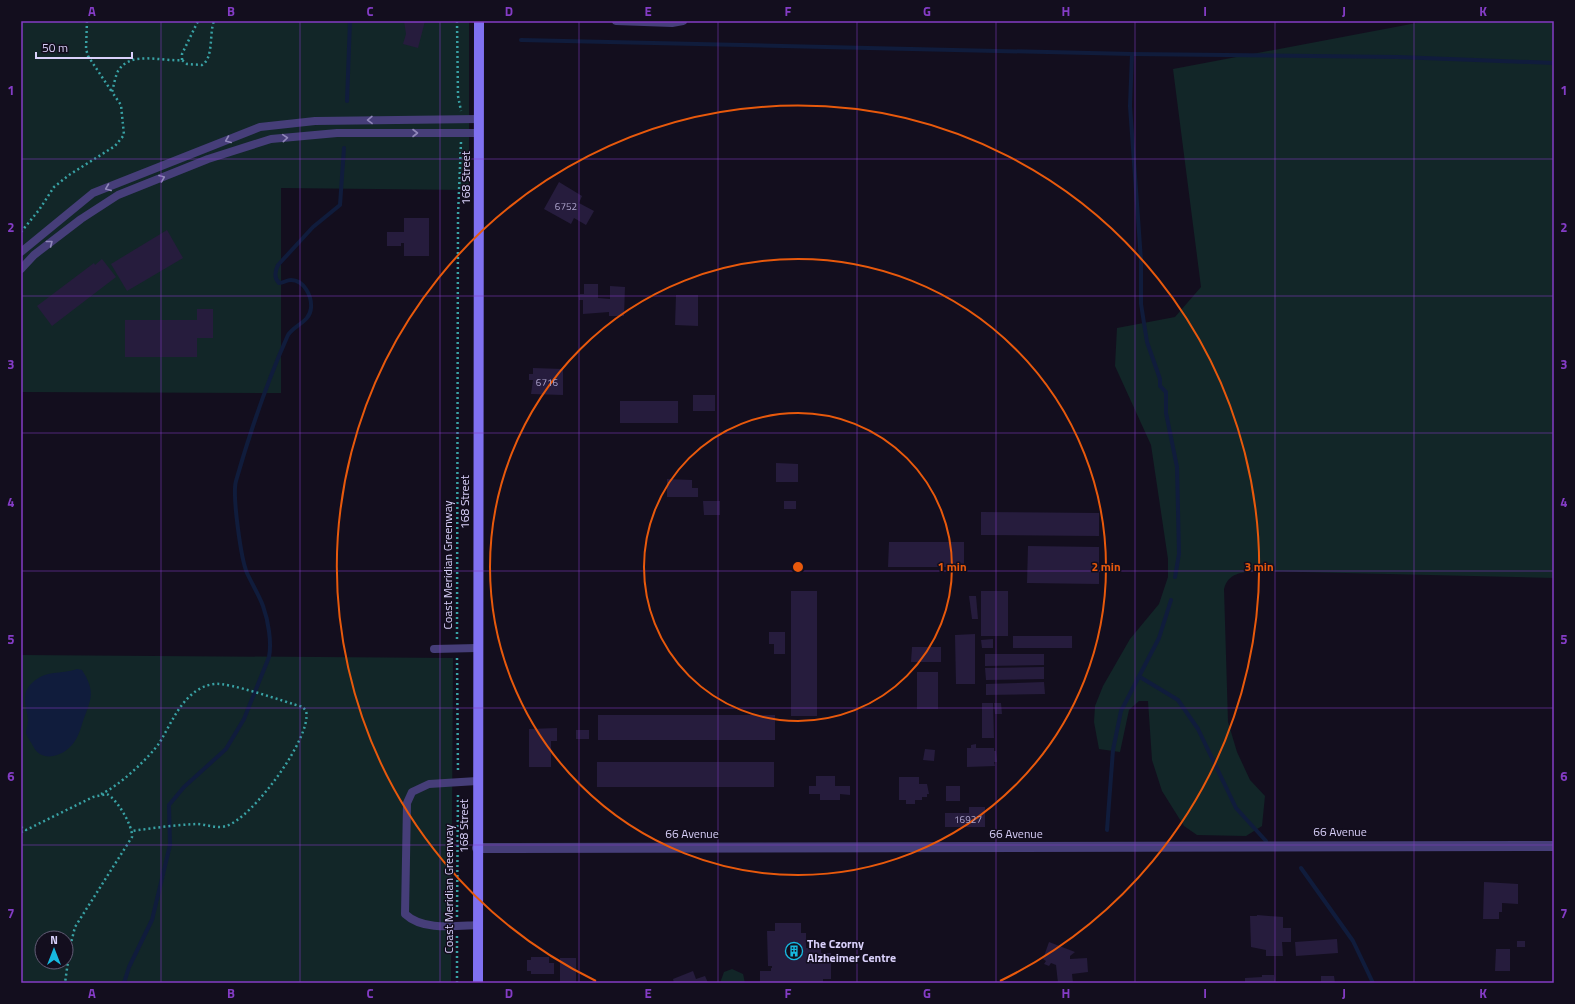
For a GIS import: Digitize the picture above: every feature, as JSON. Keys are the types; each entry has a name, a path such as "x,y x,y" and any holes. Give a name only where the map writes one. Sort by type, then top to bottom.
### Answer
{"main road":[{"name":"168 Street","path":"478,983 477,648 479,21"}],"street":[{"name":"66 Avenue","path":"477,848 1554,846"}],"lane":[{"path":"616,21 672,24 683,21"},
{"path":"21,252 94,193 260,127 315,120 479,119"},
{"path":"21,269 34,255 81,219 118,195 208,159 271,139 337,133 479,133"},
{"path":"434,649 477,648"},
{"path":"477,781 430,784 412,792 407,803 405,914 420,923 457,926 478,925"}],"path":[{"path":"21,232 39,210 54,187 68,175 95,160 121,140 125,129 121,105 88,56 86,49 87,21"},
{"path":"182,60 182,54 198,21"},
{"path":"112,92 118,72 124,64 131,60 182,60 187,64 199,65 207,61 214,21"},
{"path":"457,21 458,96 460,105"},
{"name":"Coast Meridian Greenway","path":"457,983 458,215 461,147"},
{"path":"21,832 115,787 152,752 176,712 193,694 201,688 214,684 230,686 303,707 306,711 308,717 284,769 262,798 241,818 228,826 222,827 198,824 132,831"},
{"path":"65,983 70,947 75,927 132,837 132,831 114,799 107,794 101,794"},
{"path":"21,827 26,830"}],"green space":[{"path":"21,21 469,21 469,190 281,188 281,393 21,392"},
{"path":"1427,21 1554,23 1554,578 1257,571 1236,574 1229,580 1224,589 1228,722 1237,752 1250,780 1265,796 1262,826 1246,836 1197,835 1184,826 1162,791 1152,760 1148,701 1139,701 1129,710 1120,752 1099,749 1094,722 1095,706 1103,686 1130,639 1159,604 1168,577 1168,559 1151,445 1115,366 1117,328 1175,317 1201,287 1173,69"},
{"path":"21,655 453,658 451,983 21,983"},
{"path":"732,969 743,974 745,983 720,983 724,972"}],"water":[{"path":"77,669 82,670 91,690 90,701 78,736 72,745 60,754 55,756 45,756 40,754 36,751 26,733 28,720 25,696 28,687 38,679 48,674"}],"building":[{"path":"404,21 425,21 418,48 403,44 406,34"},
{"path":"559,182 582,196 579,203 594,211 586,225 574,218 571,224 544,209"},
{"path":"404,218 429,218 429,256 404,256 404,243 401,243 401,246 387,246 387,232 404,232"},
{"path":"167,230 183,258 127,291 111,264"},
{"path":"102,259 116,277 52,326 37,306 94,263 95,265"},
{"path":"584,284 598,284 598,298 610,299 610,286 625,287 624,316 609,316 609,312 583,314 583,300 579,300 580,294 584,294"},
{"path":"676,295 698,295 698,326 675,325"},
{"path":"197,309 213,309 213,338 197,338 197,357 125,357 125,320 197,320"},
{"path":"533,368 563,369 563,395 531,394 533,380 529,380 529,374 533,374"},
{"path":"693,395 715,395 715,411 693,411"},
{"path":"620,401 678,401 678,423 620,423"},
{"path":"776,463 798,464 798,482 776,482"},
{"path":"667,479 692,480 692,488 698,488 698,497 667,497"},
{"path":"703,501 720,501 720,515 704,515"},
{"path":"784,501 796,501 796,509 784,509"},
{"path":"981,512 1099,513 1099,536 981,535"},
{"path":"889,542 964,542 964,567 888,567"},
{"path":"1028,546 1099,547 1099,584 1027,583"},
{"path":"791,591 817,591 817,716 791,716"},
{"path":"981,591 1008,591 1008,636 981,636"},
{"path":"969,596 976,596 978,619 972,619"},
{"path":"769,632 785,632 785,654 774,654 774,644 769,644"},
{"path":"975,634 975,684 956,684 955,635"},
{"path":"1013,636 1072,636 1072,648 1013,648"},
{"path":"993,639 993,648 982,648 981,640"},
{"path":"912,647 941,647 941,662 911,662"},
{"path":"985,654 1044,654 1044,665 985,666"},
{"path":"1044,667 1044,679 986,680 985,668"},
{"path":"917,672 938,672 938,709 917,709"},
{"path":"1044,682 1045,694 986,695 986,684"},
{"path":"982,703 993,703 994,738 982,738"},
{"path":"994,703 1001,703 1002,714 995,714"},
{"path":"598,715 775,715 775,740 598,740"},
{"path":"557,728 557,741 551,741 551,767 529,767 529,729"},
{"path":"576,730 589,730 589,739 576,739"},
{"path":"976,744 976,748 994,748 994,751 996,751 997,762 994,762 995,766 967,767 967,748 971,748 971,745"},
{"path":"925,749 935,750 934,761 923,760"},
{"path":"597,762 774,762 774,787 597,787"},
{"path":"816,776 835,776 835,786 850,786 850,795 840,794 840,800 820,800 820,794 809,794 809,786 816,786"},
{"path":"899,777 919,777 919,784 927,784 929,794 927,794 927,797 922,797 922,800 915,800 915,804 906,804 906,800 899,800"},
{"path":"946,786 960,786 960,801 946,801"},
{"path":"969,807 985,807 985,827 945,827 945,813 969,813"},
{"path":"1484,882 1518,884 1518,904 1502,903 1502,912 1499,912 1499,919 1483,919"},
{"path":"1257,915 1283,917 1283,928 1291,928 1291,942 1282,942 1283,956 1266,956 1266,950 1251,947 1250,916"},
{"name":"The Czorny Alzheimer Centre","path":"775,923 801,923 801,933 806,933 806,948 821,948 821,953 831,953 831,979 823,979 823,983 760,983 760,971 771,971 772,968 772,966 768,966 767,931 775,931"},
{"path":"1337,939 1338,953 1296,956 1295,942"},
{"path":"1517,941 1525,941 1525,947 1517,947"},
{"path":"1049,942 1075,952 1070,956 1070,959 1087,958 1088,972 1072,974 1073,983 1058,983 1056,965 1051,963 1049,966 1044,964 1046,961 1043,959"},
{"path":"1496,949 1510,949 1510,971 1495,971"},
{"path":"531,957 549,957 549,963 554,963 554,974 531,974 531,971 527,971 527,960 531,960"},
{"path":"560,958 576,958 576,983 560,983"},
{"path":"693,971 696,979 705,976 708,983 674,983 673,979"},
{"path":"1262,975 1274,975 1275,983 1245,983 1245,978 1262,977"},
{"path":"1321,976 1334,976 1335,983 1321,983"}],"waterway":[{"path":"347,101 350,21"},
{"path":"521,40 1132,54 1398,57 1554,63"},
{"path":"1132,54 1130,106 1141,260 1141,304 1147,342 1160,379 1160,386 1166,392 1166,413 1177,467 1179,554 1175,577"},
{"path":"124,983 129,967 152,920 170,845 169,805 184,787 226,749 244,719 269,657 270,638 265,612 247,573 242,555 236,513 236,481 259,407 288,335 308,317 311,308 309,294 303,286 300,283 291,280 279,283 276,277 276,270 278,265 313,227 340,205 344,148"},
{"path":"1107,830 1113,750 1121,711 1159,638 1171,600"},
{"path":"1140,677 1178,700 1198,729 1236,808 1266,841"},
{"path":"1301,868 1353,941 1373,983"}],"place":[{"name":"The Czorny Alzheimer Centre","path":"794,951"}]}
